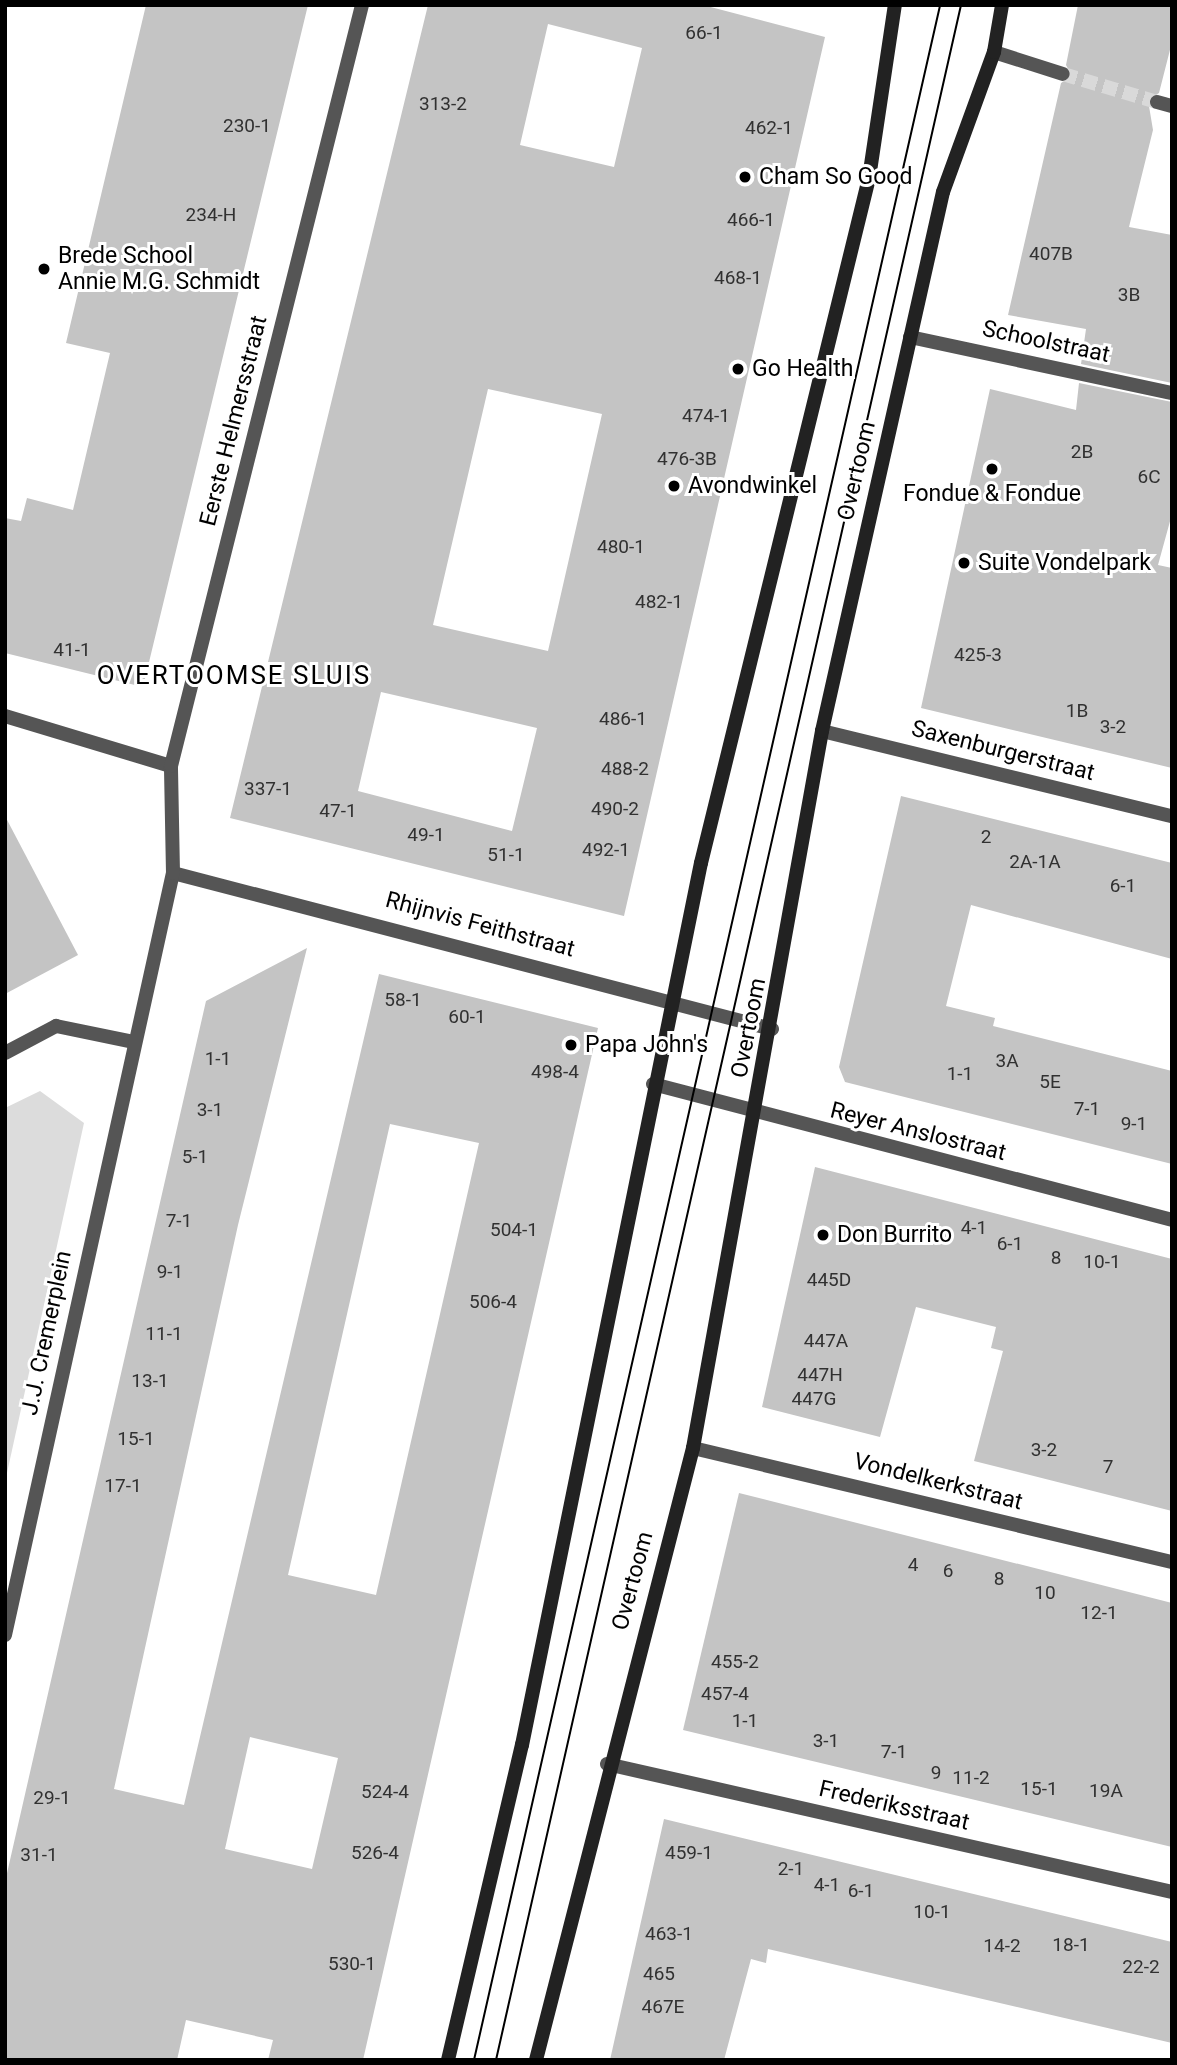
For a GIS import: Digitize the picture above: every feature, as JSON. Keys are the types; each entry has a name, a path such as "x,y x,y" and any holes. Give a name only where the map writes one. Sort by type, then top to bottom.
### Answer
{"main road":[{"path":"448,2060 522,1745 671,998 869,178 895,5"},
{"name":"Overtoom","path":"536,2060 607,1764 693,1448 772,1029 822,731 943,192 994,52 1002,5"}],"street":[{"name":"Eerste Helmersstraat","path":"171,766 362,5"},
{"path":"994,52 1063,74"},
{"path":"1157,102 1172,106"},
{"name":"Schoolstraat","path":"910,337 1172,393"},
{"path":"5,716 171,766"},
{"name":"Saxenburgerstraat","path":"822,731 1172,816"},
{"name":"J.J. Cremerplein","path":"5,1635 173,873 171,766"},
{"name":"Rhijnvis Feithstraat","path":"173,873 671,998 772,1029"},
{"path":"5,1053 56,1026 134,1042"},
{"name":"Reyer Anslostraat","path":"653,1084 1172,1220"},
{"name":"Vondelkerkstraat","path":"693,1448 1172,1562"},
{"name":"Frederiksstraat","path":"607,1764 1172,1892"}],"shaded area":[{"path":"40,1091 84,1123 5,1482 5,1108"}],"building":[{"path":"146,5 308,5 143,687 5,653 5,518 21,521 27,498 73,510 110,353 66,343"},
{"path":"428,5 703,5 825,37 624,916 230,818","holes":["548,24 642,48 614,167 520,145","488,389 602,414 548,651 433,625","381,692 537,728 512,831 358,791"]},
{"path":"1078,5 1172,5 1172,42 1159,93 1148,100 1153,130 1129,227 1172,235 1172,383 1081,364 1086,329 1008,315 1061,83 1072,76 1066,65"},
{"path":"1079,383 1172,402 1172,514 1158,565 1172,568 1172,768 921,708 990,389 1076,410"},
{"path":"901,796 1172,863 1172,959 971,905 946,1006 995,1018 993,1026 1172,1071 1172,1164 845,1082 839,1067"},
{"path":"5,816 78,955 5,994"},
{"path":"307,948 238,1225 114,1789 184,1805 379,974 598,1028 363,2060 268,2060 273,2040 186,2020 177,2060 5,2060 5,1882 206,1001","holes":["390,1124 479,1143 376,1595 288,1575","250,1737 338,1758 312,1869 225,1849"]},
{"path":"815,1167 1172,1259 1172,1511 974,1461 1003,1351 991,1348 996,1327 916,1307 880,1437 762,1407"},
{"path":"739,1493 1172,1603 1172,1847 683,1730"},
{"path":"664,1819 1172,1942 1172,2043 768,1949 766,1963 751,1959 724,2060 610,2060"}],"tunnel":[{"path":"1063,74 1157,102"}],"tram line":[{"path":"474,2060 940,5"},
{"path":"496,2060 961,5"}],"place":[{"name":"Cham So Good","path":"745,177"},
{"name":"Brede School Annie M.G. Schmidt","path":"44,269"},
{"name":"Go Health","path":"738,369"},
{"name":"Fondue & Fondue","path":"992,469"},
{"name":"Avondwinkel","path":"674,486"},
{"name":"Suite Vondelpark","path":"964,563"},
{"name":"Papa John's","path":"571,1045"},
{"name":"Don Burrito","path":"823,1235"}],"district":[{"name":"OVERTOOMSE SLUIS","path":"234,676"}]}
